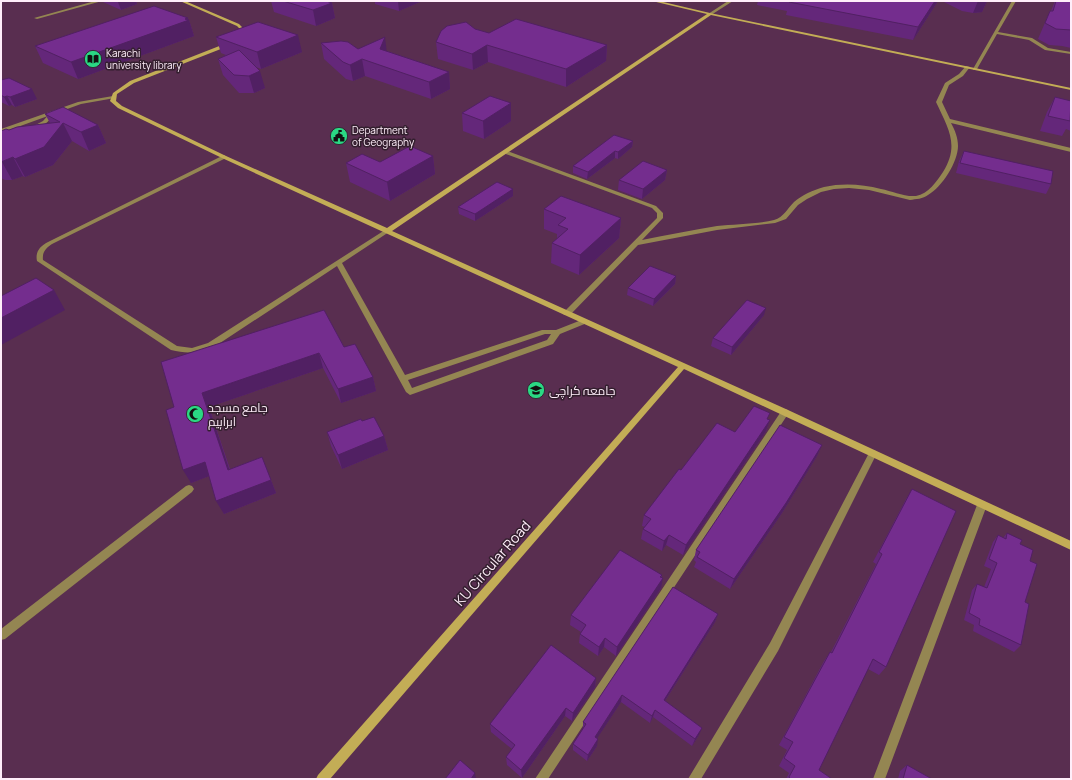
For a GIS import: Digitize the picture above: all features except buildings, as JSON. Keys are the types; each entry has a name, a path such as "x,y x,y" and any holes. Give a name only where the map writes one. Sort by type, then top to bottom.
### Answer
{"street":[{"path":"36,18 100,1"},
{"path":"182,1 238,25 244,31 239,39"},
{"path":"654,1 1071,89"},
{"path":"224,156 50,243 40,252 40,261 174,348 190,351 198,350 211,345 339,264 731,1"},
{"path":"975,68 1014,1"},
{"path":"996,32 1030,40 1047,49 1071,54"},
{"path":"1,131 80,104 113,97 118,91 132,82 232,42"},
{"path":"636,242 717,228 782,220 788,216 802,199 816,191 834,187 865,188 904,196 923,196 937,184 953,160 955,141 940,102 942,93 947,84 961,75 968,67"},
{"path":"113,97 115,104 120,107 224,156 873,452 1071,546"},
{"path":"24,133 45,122 52,114"},
{"path":"947,120 1071,150"},
{"path":"505,152 657,209 660,218 567,313"},
{"path":"339,264 410,392 550,342 557,332"},
{"path":"403,379 545,332 557,332 584,321"},
{"name":"KU Circular Road","path":"322,779 683,366"},
{"path":"541,779 785,412"},
{"path":"694,779 774,647 873,452"},
{"path":"1,635 189,489"},
{"path":"879,779 982,505"}],"place":[{"name":"Karachi university library","path":"93,59"},
{"name":"Department of Geography","path":"339,136"},
{"name":"جامعہ کراچی","path":"536,390"},
{"name":"جامع مسجد ابراہیم","path":"195,414"}]}
